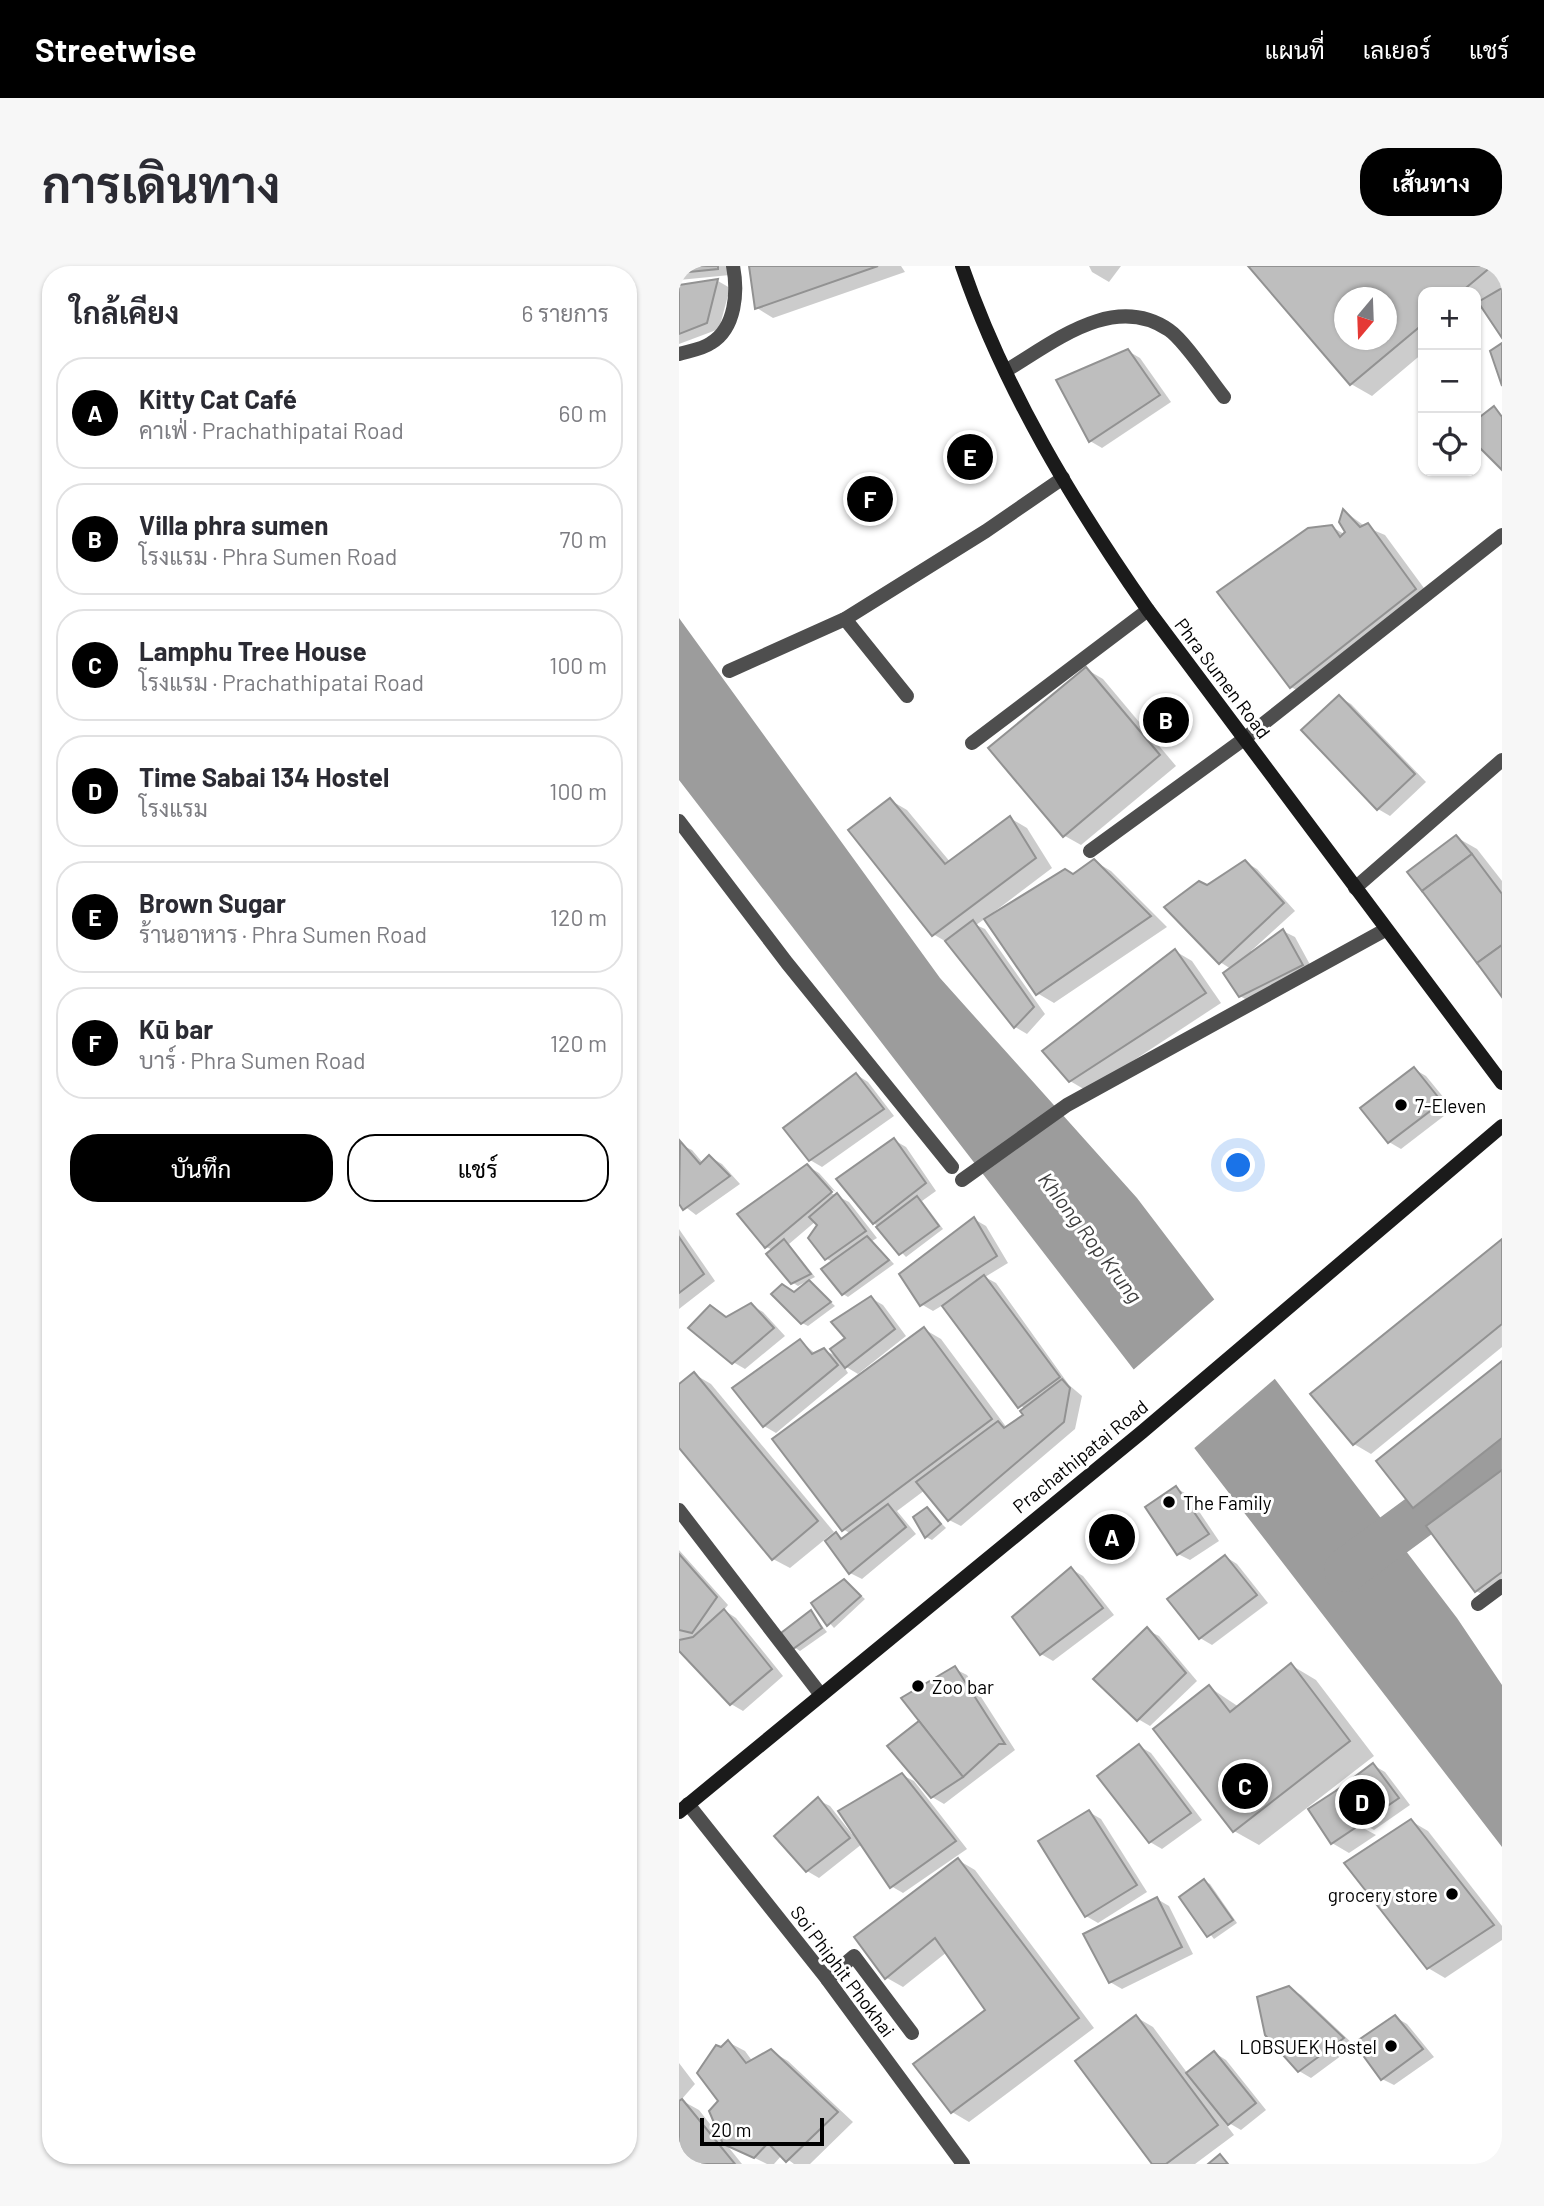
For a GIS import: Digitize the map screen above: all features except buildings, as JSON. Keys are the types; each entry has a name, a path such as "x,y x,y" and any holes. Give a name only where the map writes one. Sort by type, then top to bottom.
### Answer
{"main road":[{"name":"Phra Sumen Road","path":"961,266 1007,370 1063,478 1104,547 1385,930 1502,1083"},
{"name":"Prachathipatai Road","path":"683,1808 979,1562 1142,1432 1502,1126"}],"street":[{"path":"679,354 712,343 728,323 736,295 733,266"},
{"path":"1007,370 1079,326 1114,316 1144,320 1170,331 1224,397"},
{"path":"729,671 845,619 986,531 1063,478"},
{"path":"1090,851 1244,738 1502,535"},
{"path":"972,743 1148,610"},
{"path":"845,619 907,696"},
{"path":"1355,888 1502,760"},
{"path":"679,821 787,963 952,1167"},
{"path":"965,1178 1067,1105 1385,930"},
{"path":"680,1513 821,1695"},
{"path":"1478,1605 1502,1586"},
{"name":"Soi Phiphit Phokhai","path":"683,1808 827,1979 963,2164"},
{"path":"827,1979 854,1956 912,2032"}],"water":[{"name":"Khlong Rop Krung","path":"679,618 940,978 1137,1198 1457,1618 1502,1685 1502,1847 679,780"}],"pier":[{"path":"1217,1297 1278,1376 1192,1450 1132,1371"}],"waterway":[{"path":"1346,1570 1502,1455"}],"place":[{"name":"Brown Sugar","path":"970,457"},
{"name":"Kū bar","path":"870,499"},
{"name":"Villa phra sumen","path":"1166,720"},
{"name":"7-Eleven","path":"1401,1105"},
{"name":"The Family","path":"1169,1502"},
{"name":"Kitty Cat Café","path":"1112,1537"},
{"name":"Zoo bar","path":"918,1686"},
{"name":"Lamphu Tree House","path":"1245,1786"},
{"name":"Time Sabai 134 Hostel","path":"1362,1802"},
{"name":"grocery store","path":"1452,1894"},
{"name":"LOBSUEK Hostel","path":"1391,2046"}]}
